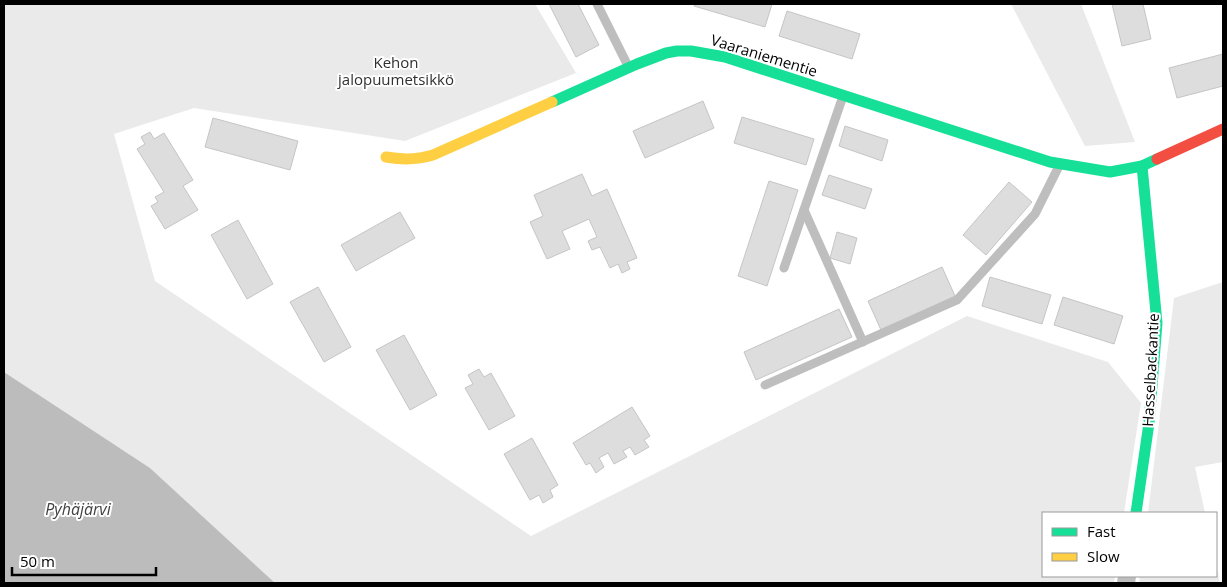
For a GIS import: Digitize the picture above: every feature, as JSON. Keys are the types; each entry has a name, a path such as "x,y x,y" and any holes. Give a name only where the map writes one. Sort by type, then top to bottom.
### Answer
{"street":[{"name":"Vaaraniementie","path":"386,158 418,160 433,155 659,55 685,50 725,57 1050,162 1110,172 1142,166 1223,129"},
{"name":"Hasselbackantie","path":"1136,512 1149,423 1156,323 1142,166"}],"lane":[{"path":"597,4 629,68"},
{"path":"784,268 843,96"},
{"path":"765,385 957,300 1035,214 1060,164"},
{"path":"804,210 863,342"}],"green space":[{"name":"Kehon jalopuumetsikkö","path":"4,4 535,4 576,73 405,141 194,108 114,134 155,281 531,536 967,316 1108,362 1141,403 1124,512 1042,512 1042,577 1115,577 1114,583 275,583 150,468 4,372"},
{"path":"1011,4 1081,4 1135,142 1085,146"},
{"path":"1223,282 1223,462 1195,467 1205,512 1148,512 1174,298"},
{"path":"1217,569 1220,583 1139,583 1140,577 1217,577"}],"water":[{"name":"Pyhäjärvi","path":"4,372 150,468 275,583 4,583"}],"building":[{"path":"549,4 578,4 599,45 576,57"},
{"path":"695,4 772,4 765,27 694,6"},
{"path":"1112,4 1143,4 1151,39 1122,46"},
{"path":"787,11 860,34 852,59 779,36"},
{"path":"1223,54 1223,86 1177,98 1169,68"},
{"path":"703,101 714,128 645,158 633,131"},
{"path":"742,117 814,139 806,165 734,143"},
{"path":"213,118 298,141 290,170 205,147"},
{"path":"845,126 888,140 882,161 839,146"},
{"path":"150,132 154,139 164,133 193,180 183,186 198,210 165,229 151,206 158,202 155,197 164,192 137,149 145,144 141,137"},
{"path":"582,174 592,196 607,189 637,258 627,262 630,269 622,273 618,264 610,268 600,247 592,250 588,241 597,237 589,219 562,231 570,249 547,259 530,222 543,216 534,195"},
{"path":"829,175 872,189 865,209 822,195"},
{"path":"769,181 798,190 767,286 738,276"},
{"path":"1009,182 1032,202 986,255 963,235"},
{"path":"400,212 415,238 356,271 341,245"},
{"path":"238,220 273,284 247,299 211,235"},
{"path":"837,232 857,238 850,264 830,258"},
{"path":"942,267 955,296 881,330 868,301"},
{"path":"990,277 1051,295 1042,324 982,306"},
{"path":"318,287 351,347 324,362 290,302"},
{"path":"1063,297 1123,316 1114,344 1054,325"},
{"path":"839,309 852,337 756,380 744,352"},
{"path":"404,335 437,395 410,410 376,350"},
{"path":"479,369 484,377 491,373 515,416 489,430 465,388 473,384 468,375"},
{"path":"632,407 650,436 644,440 649,447 635,455 630,447 623,451 627,457 614,464 608,453 599,458 604,467 596,473 590,463 586,465 573,443"},
{"path":"532,438 558,485 550,490 553,497 543,503 539,495 530,500 504,454"}],"traffic: fast":[{"path":"552,102 666,53 691,51 725,57 1050,162 1110,172 1142,166 1157,159"},
{"path":"1136,512 1149,423 1157,323 1142,166"}],"traffic: slow":[{"path":"386,157 410,159 433,155 552,102"}],"traffic: jam":[{"path":"1157,159 1223,129"}]}
